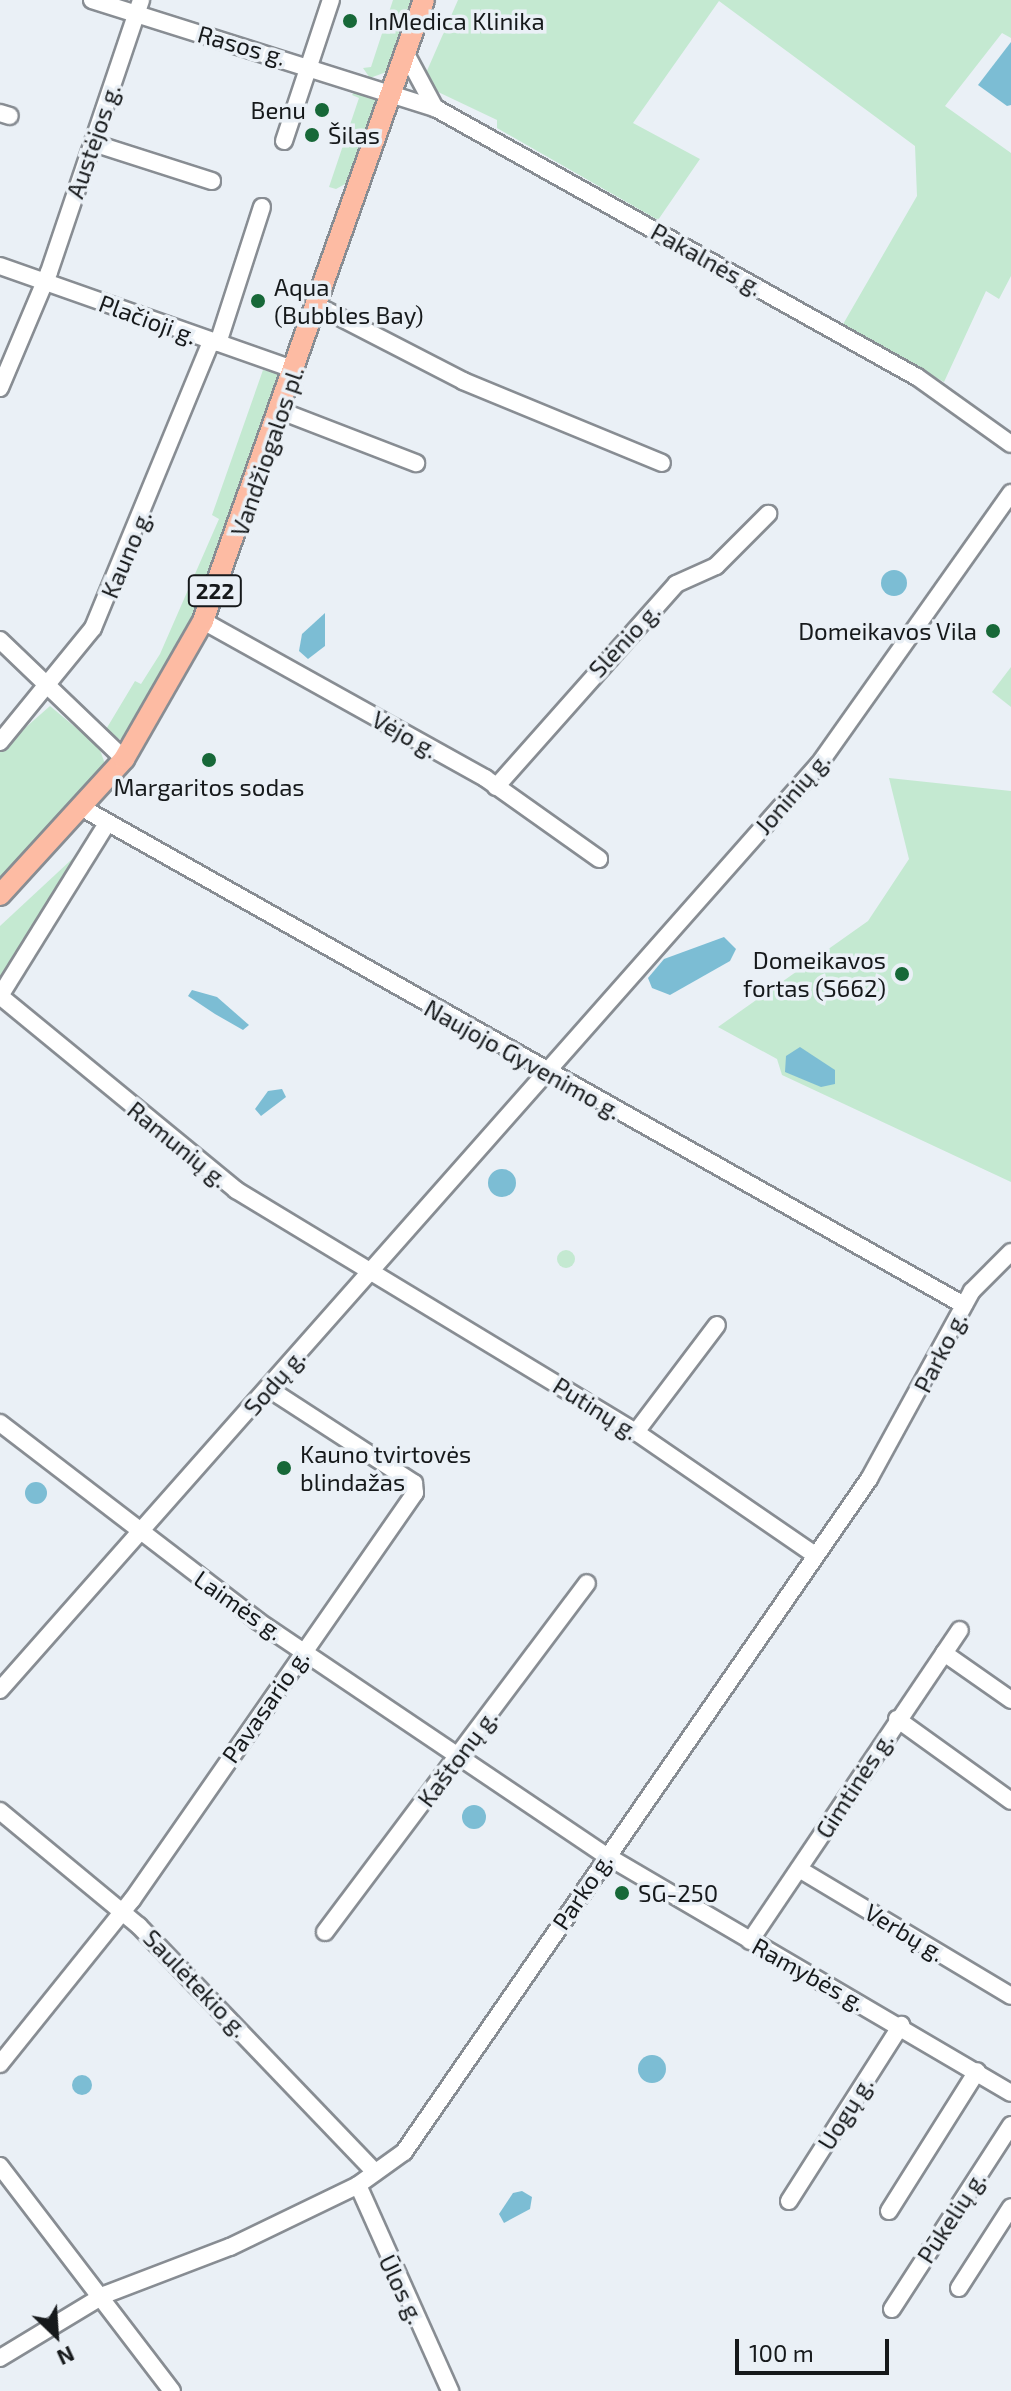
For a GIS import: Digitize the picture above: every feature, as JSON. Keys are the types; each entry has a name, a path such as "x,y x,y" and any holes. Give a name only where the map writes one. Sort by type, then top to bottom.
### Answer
{"main road":[{"name":"Vandžiogalos pl.","path":"0,895 84,809 124,759 203,621 296,370 424,0"}],"street":[{"name":"Rasos g.","path":"92,0 138,7 392,93"},
{"path":"284,141 331,0"},
{"name":"Austėjos g.","path":"0,388 44,282 138,7"},
{"path":"405,52 437,109"},
{"name":"Pakalnės g.","path":"392,93 437,109 917,377 1011,444"},
{"path":"93,143 212,181"},
{"name":"Kauno g.","path":"0,742 48,688 100,616 214,342 262,207"},
{"name":"Plačioji g.","path":"0,266 296,370"},
{"path":"318,306 463,381 662,463"},
{"path":"281,411 416,463"},
{"name":"Joninių g.","path":"547,1073 819,764 1011,493"},
{"name":"Slėnio g.","path":"496,787 676,584 713,568 768,514"},
{"name":"Vėjo g.","path":"203,621 496,787 599,859"},
{"path":"0,640 124,759"},
{"name":"Naujojo Gyvenimo g.","path":"84,809 106,825 964,1305"},
{"path":"0,996 106,825"},
{"name":"Ramunių g.","path":"0,996 234,1189 371,1271"},
{"name":"Sodų g.","path":"0,1690 547,1073"},
{"name":"Parko g.","path":"0,2358 104,2295 230,2247 358,2185 408,2147 891,1443 964,1305 1011,1252"},
{"name":"Putinų g.","path":"371,1271 636,1432 815,1555"},
{"path":"636,1432 717,1325"},
{"name":"Pavasario g.","path":"0,2064 123,1912 416,1488 269,1389"},
{"name":"Laimės g.","path":"0,1423 139,1531 304,1650 607,1856"},
{"name":"Kaštonų g.","path":"325,1932 587,1583"},
{"name":"Gimtinės g.","path":"750,1941 897,1719 960,1630"},
{"path":"944,1653 1011,1700"},
{"path":"897,1719 1011,1801"},
{"name":"Saulėtekio g.","path":"0,1811 123,1912 375,2172"},
{"name":"Ramybės g.","path":"607,1856 750,1941 901,2025 1011,2093"},
{"name":"Verbų g.","path":"799,1869 1011,1996"},
{"name":"Uogų g.","path":"789,2201 901,2025"},
{"path":"889,2211 977,2071"},
{"name":"Pūkelių g.","path":"892,2309 1011,2125"},
{"path":"0,2166 104,2295 172,2391"},
{"name":"Ūlos g.","path":"358,2185 450,2391"},
{"path":"959,2288 1011,2207"}],"green space":[{"path":"393,0 414,0 389,71 370,78 363,68 371,67"},
{"path":"458,0 1011,0 1011,38 1002,33 945,106 1011,153 1011,276 999,299 986,291 944,382 842,326 917,196 915,146 719,1 633,123 700,159 658,220 497,128 497,120 436,91 426,73"},
{"path":"356,89 378,102 347,183 336,189 329,187 359,98 352,95"},
{"path":"263,370 281,374 220,556 184,641 124,740 110,737 105,731 135,681 141,684 160,654 219,519 212,515"},
{"path":"1011,667 1011,707 992,692"},
{"path":"50,706 99,747 105,764 0,883 0,750"},
{"name":"Domeikavos fortas (S662)","path":"889,778 1011,791 1011,1182 782,1075 777,1059 718,1027 868,921 909,859"},
{"path":"84,848 0,996 0,926"},
{"path":"566,1250 575,1259 566,1268 557,1259"}],"water":[{"path":"1011,42 1011,105 1007,106 978,85"},
{"path":"894,570 903,574 907,583 903,592 894,596 885,592 881,583 885,574"},
{"path":"325,613 325,646 308,659 299,651 302,634"},
{"path":"724,937 736,949 730,961 670,995 652,988 648,978 664,959"},
{"path":"192,990 217,997 249,1025 243,1030 215,1014 188,996"},
{"path":"800,1047 835,1070 835,1084 821,1087 785,1072 786,1056"},
{"path":"282,1089 286,1097 261,1116 255,1109 268,1091"},
{"path":"502,1169 512,1173 516,1183 512,1193 502,1197 492,1193 488,1183 492,1173"},
{"path":"36,1482 44,1485 47,1493 44,1501 36,1504 28,1501 25,1493 28,1485"},
{"path":"474,1805 483,1808 486,1817 483,1826 474,1829 465,1826 462,1817 465,1808"},
{"path":"652,2055 662,2059 666,2069 662,2079 652,2083 642,2079 638,2069 642,2059"},
{"path":"82,2075 89,2078 92,2085 89,2092 82,2095 75,2092 72,2085 75,2078"},
{"path":"522,2191 532,2197 530,2209 504,2223 499,2214 513,2193"}],"place":[{"name":"InMedica Klinika","path":"350,21"},
{"name":"Benu","path":"322,110"},
{"name":"Šilas","path":"312,135"},
{"name":"Aqua (Bubbles Bay)","path":"258,301"},
{"name":"Domeikavos Vila","path":"993,631"},
{"name":"Margaritos sodas","path":"209,760"},
{"name":"Domeikavos fortas (S662)","path":"902,974"},
{"name":"Kauno tvirtovės blindažas","path":"284,1468"},
{"name":"SG-250","path":"622,1893"}]}
